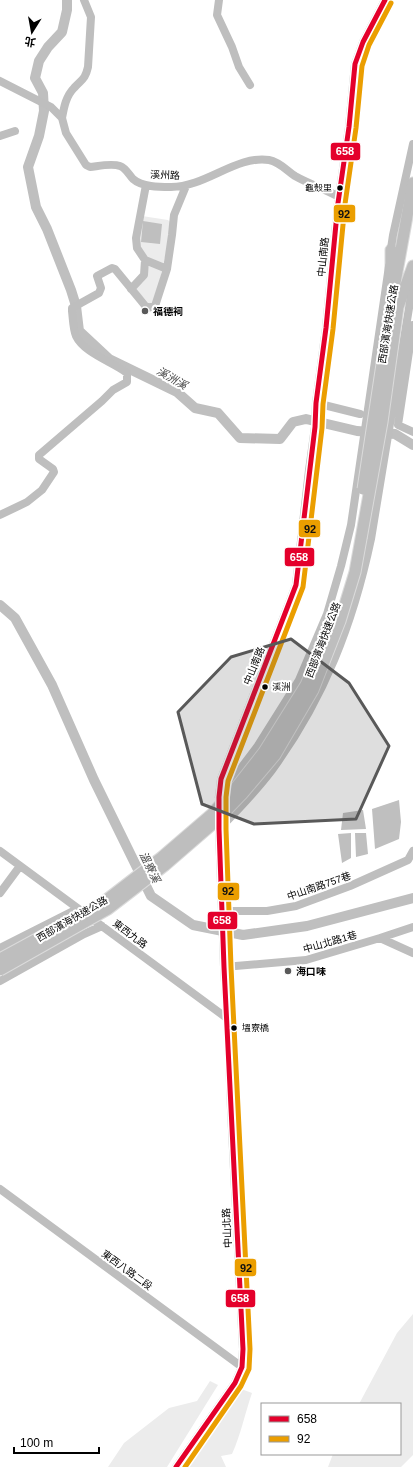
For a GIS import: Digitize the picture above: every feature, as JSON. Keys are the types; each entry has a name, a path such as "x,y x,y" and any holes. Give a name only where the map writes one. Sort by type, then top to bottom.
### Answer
{"highway":[{"name":"西部濱海快速公路","path":"1,961 108,909 216,822 275,755 313,690 340,621 355,572 382,422 394,306 413,183"},
{"name":"西部濱海快速公路","path":"394,306 413,222"},
{"path":"391,250 394,306"},
{"path":"394,306 413,266"}],"street":[{"path":"62,118 65,102 73,88 87,75 91,17 84,0"},
{"path":"219,0 217,15 232,47 239,67 250,85"},
{"name":"中山南路","path":"224,967 219,829 219,797 221,779 296,585 355,64 363,42 385,0"},
{"path":"0,81 51,107 62,118"},
{"name":"溪州路","path":"62,118 66,134 86,165 119,165 123,167 134,180 146,185 172,187 186,186 202,181 236,165 255,160 269,160 275,162 311,184 339,197"},
{"path":"0,136 15,131"},
{"path":"219,797 257,747 298,680 327,614 351,525 363,445 364,416 393,235 413,144"},
{"path":"146,185 136,238 137,248 145,260 167,269"},
{"path":"0,515 27,502 42,490 54,472 53,469 40,459 39,454 113,390 127,382 127,373 119,366 95,354 84,346 76,337 72,308 99,293 101,288 97,276 112,268 115,269 147,308 155,306 167,269 174,215 186,186"},
{"path":"131,289 144,275 145,260"},
{"path":"219,829 243,805 289,746 322,690 352,616 364,574 391,425 413,284"},
{"path":"413,325 398,425 413,432"},
{"path":"316,402 364,416"},
{"name":"東西九路","path":"0,851 228,1019"},
{"name":"中山南路757巷","path":"222,911 267,911 296,906 350,886 408,860 413,851"},
{"path":"0,893 20,866"},
{"path":"1,961 77,909"},
{"path":"0,981 84,934 102,926"},
{"name":"中山北路1巷","path":"224,967 306,960 413,927"},
{"path":"380,938 413,953"},
{"name":"中山北路","path":"176,1467 235,1383 242,1367 243,1349 228,1019 224,967"},
{"name":"東西八路二段","path":"0,1189 242,1367"}],"highlighted area":[{"path":"291,639 349,683 389,746 356,819 254,824 202,804 178,712 231,657"}],"shaded area":[{"path":"142,216 168,220 170,222 171,229 155,303 150,305 135,288 143,282 149,265 139,246"},
{"path":"143,221 162,224 160,244 141,242"},
{"path":"399,800 401,822 399,839 375,849 372,809"},
{"path":"363,810 366,829 341,830 343,813"},
{"path":"351,833 351,858 342,863 338,834"},
{"path":"355,833 366,833 368,854 356,857"},
{"path":"413,1314 413,1455 401,1467 328,1467 333,1455 401,1455 401,1403 360,1403 397,1333"},
{"path":"210,1381 218,1385 167,1467 108,1467 124,1443 169,1408 197,1401"},
{"path":"236,1387 252,1393 232,1454 221,1456 226,1467 183,1467"}],"waterway":[{"name":"溪洲溪","path":"67,0 67,10 62,32 48,47 39,61 35,78 43,93 44,111 39,136 28,167 36,207 47,229 76,306 79,331 109,359 177,392 195,408 218,413 240,438 280,439 293,422 306,419 357,431 395,434 413,445"},
{"name":"溫寮溪","path":"0,605 15,618 52,685 94,780 151,896 193,925 243,935 307,926 413,898"}],"transit line":[{"name":"658","path":"176,1467 235,1383 242,1367 243,1349 224,967 219,829 219,797 221,779 296,585 315,427 316,403 326,328 338,203 349,127 355,64 363,42 385,0"},
{"name":"92","path":"185,1467 241,1386 249,1369 250,1349 231,967 226,829 226,797 228,781 303,587 322,428 323,404 333,329 345,204 356,128 362,66 369,45 391,3"}],"place":[{"name":"龜殼里","path":"340,188"},
{"name":"福德祠","path":"145,311"},
{"name":"溪洲","path":"265,687"},
{"name":"海口味","path":"288,971"},
{"name":"塭寮橋","path":"234,1028"}]}
